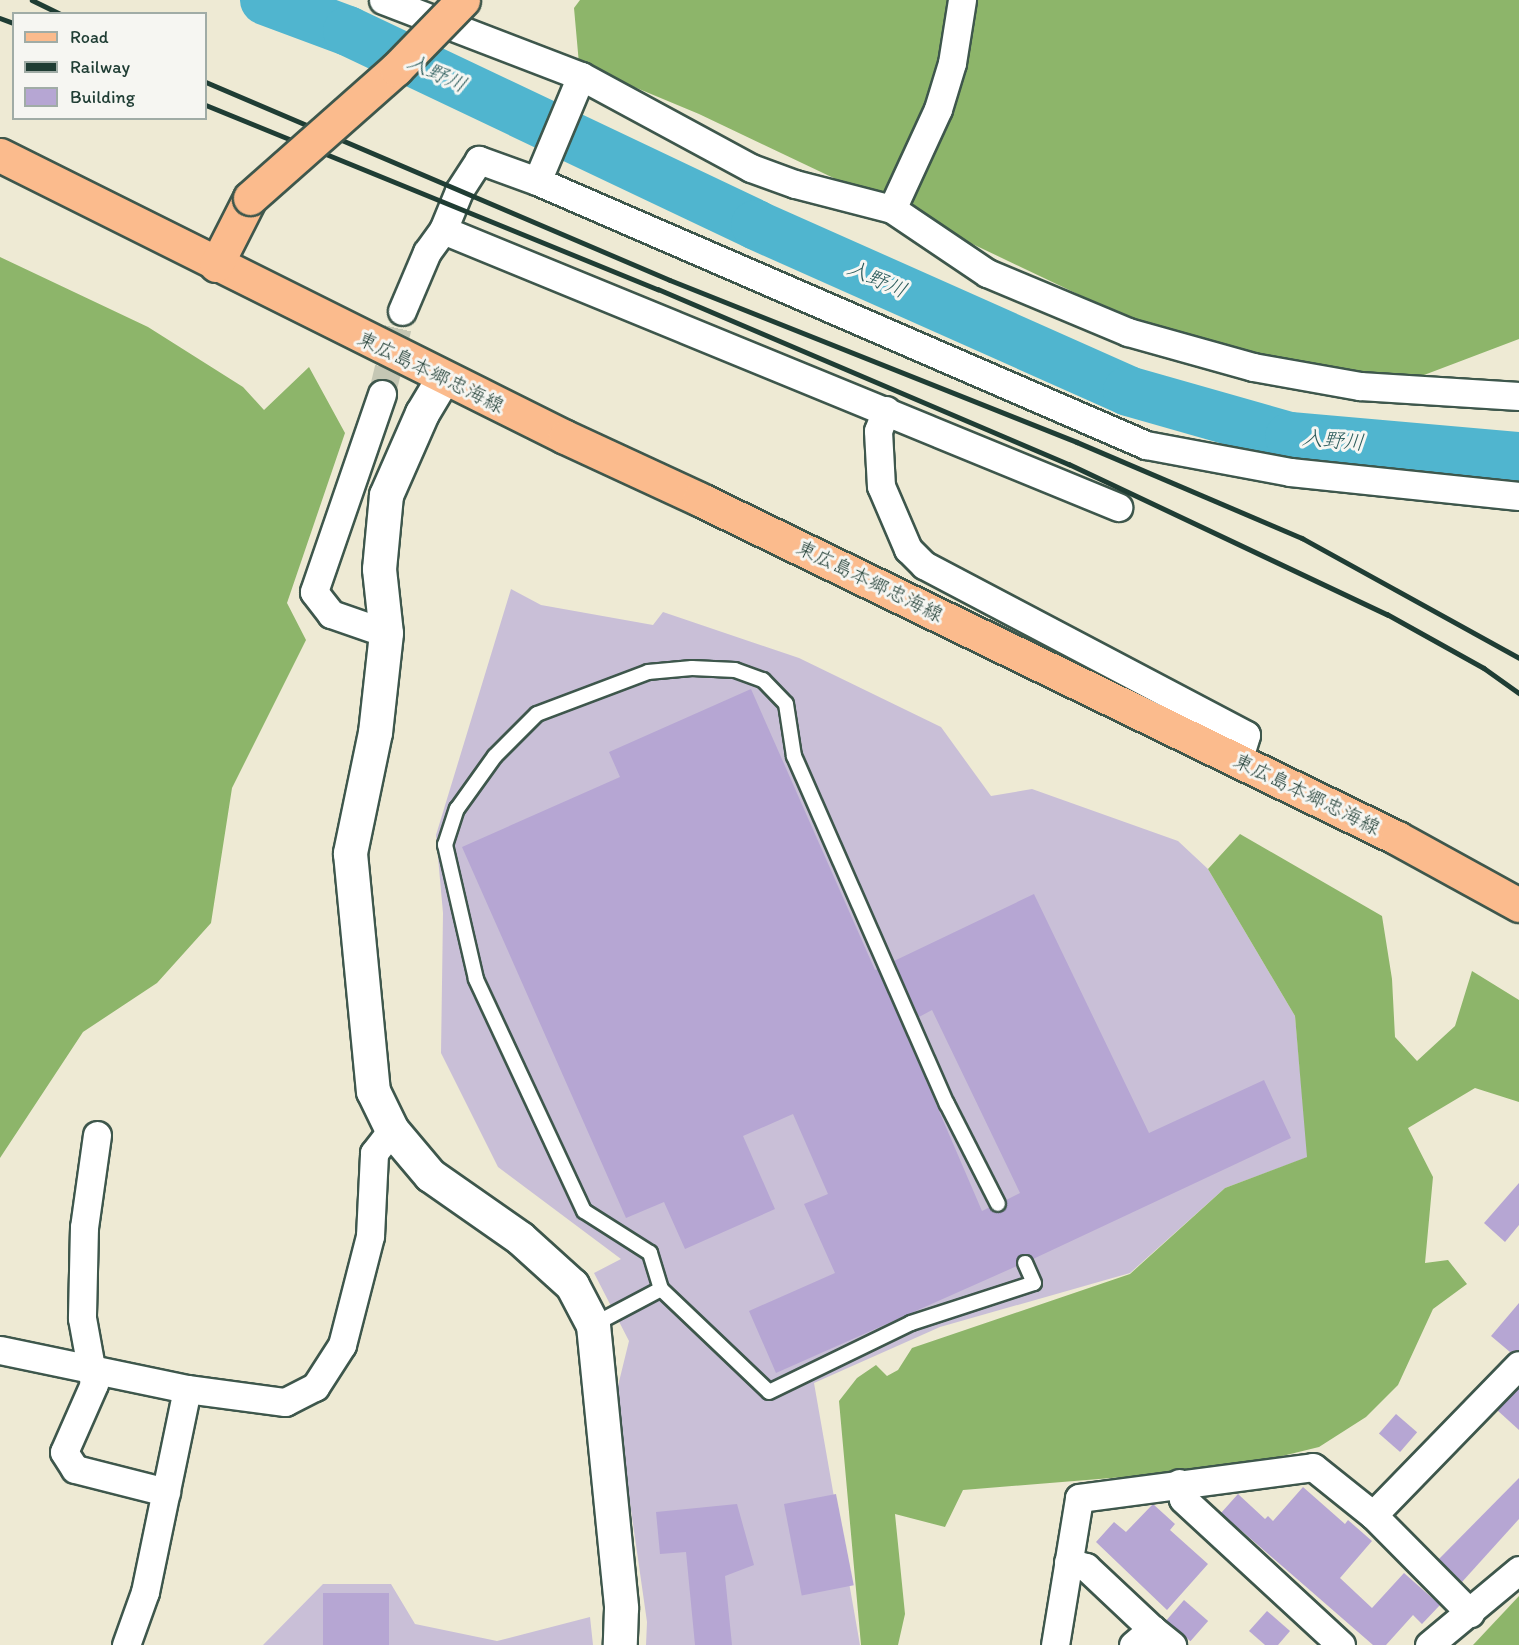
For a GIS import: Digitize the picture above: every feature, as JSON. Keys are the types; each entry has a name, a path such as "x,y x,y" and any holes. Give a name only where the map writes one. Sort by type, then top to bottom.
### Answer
{"main road":[{"path":"216,265 250,198 396,69 464,0"},
{"name":"東広島本郷忠海線","path":"0,155 443,378 1397,838 1519,905"}],"street":[{"path":"382,0 578,84 751,168 795,184 892,209 987,273 1128,332 1253,367 1360,386 1519,396"},
{"path":"892,209 938,110 952,63 962,0"},
{"path":"541,171 578,84"},
{"path":"402,311 427,252 443,230 455,198 479,160 541,171 1146,445 1290,472 1519,496"},
{"path":"443,230 1118,507"},
{"path":"443,378 422,413 386,495 379,569 386,633 375,732 350,853 373,1091 392,1130 430,1176 520,1238 572,1285 593,1325 621,1608 620,1645"},
{"path":"382,394 314,592 331,614 386,633"},
{"path":"886,410 878,431 881,486 908,549 924,565 1246,735 1238,761"},
{"path":"0,1350 187,1389 285,1402 315,1387 342,1345 370,1236 374,1153 392,1130"},
{"path":"97,1135 84,1227 82,1318 94,1384 64,1452 75,1468 166,1492"},
{"path":"1373,1515 1519,1365"},
{"path":"126,1645 145,1592 187,1389"},
{"path":"1054,1645 1079,1498 1313,1467 1373,1515 1470,1613"},
{"path":"1179,1483 1184,1499 1341,1645"},
{"path":"1068,1562 1086,1567 1152,1640"},
{"path":"1429,1645 1519,1570"}],"lane":[{"path":"998,1204 947,1104 794,756 786,704 763,680 735,670 692,668 648,672 537,714 495,756 457,809 445,844 476,979 584,1210 650,1253 662,1289 769,1392 911,1323 1034,1283 1025,1263"},
{"path":"593,1325 662,1289"}],"shaded area":[{"path":"511,589 541,605 653,625 663,612 799,658 941,727 991,796 1032,789 1178,841 1208,869 1295,1016 1308,1157 1225,1188 1130,1273 940,1327 814,1383 860,1645 646,1645 647,1622 615,1398 629,1341 594,1273 621,1259 498,1167 441,1053 443,913 436,835"},
{"path":"323,1584 391,1584 415,1624 497,1641 590,1617 593,1645 263,1645"}],"green space":[{"path":"580,0 1519,0 1519,339 1366,397 1126,317 699,114 579,64 574,8"},
{"path":"0,257 148,327 243,387 264,410 309,367 345,433 287,603 306,640 232,788 211,923 157,983 83,1032 0,1158"},
{"path":"1240,834 1382,916 1392,979 1395,1037 1417,1061 1455,1026 1472,971 1519,1000 1519,1102 1475,1088 1408,1128 1433,1177 1425,1263 1448,1260 1467,1284 1433,1309 1398,1385 1366,1417 1319,1447 1234,1468 963,1490 945,1527 895,1514 905,1614 898,1645 861,1645 839,1401 857,1378 876,1365 887,1376 898,1370 912,1348 1130,1274 1225,1188 1307,1157 1295,1016 1208,869"},
{"path":"1519,1596 1519,1645 1473,1645"}],"building":[{"path":"751,689 875,970 878,969 982,1211 990,1207 1002,1212 1006,1200 1020,1193 932,1010 919,1017 894,961 1034,894 1149,1133 1264,1080 1291,1138 1033,1259 1021,1255 1017,1266 776,1373 749,1311 835,1273 804,1204 828,1194 793,1114 743,1136 775,1209 685,1249 664,1202 626,1218 462,847 620,777 609,752"},
{"path":"1519,1183 1519,1225 1505,1242 1484,1223"},
{"path":"1519,1303 1519,1350 1510,1352 1491,1336"},
{"path":"1519,1388 1519,1430 1497,1410"},
{"path":"1396,1414 1417,1432 1400,1452 1379,1434"},
{"path":"1519,1478 1519,1519 1462,1582 1439,1559"},
{"path":"1303,1487 1345,1524 1348,1520 1372,1541 1340,1578 1372,1608 1404,1573 1440,1605 1422,1624 1413,1615 1386,1645 1373,1645 1221,1513 1238,1494 1265,1519 1268,1516 1273,1521"},
{"path":"836,1494 854,1585 802,1595 784,1504"},
{"path":"737,1504 754,1565 725,1576 732,1645 695,1645 686,1552 660,1554 656,1512"},
{"path":"1153,1504 1175,1524 1170,1530 1208,1564 1167,1610 1096,1542 1114,1522 1126,1532"},
{"path":"323,1593 389,1593 389,1645 323,1645"},
{"path":"1184,1600 1208,1621 1190,1641 1166,1620"},
{"path":"1267,1611 1290,1631 1278,1645 1265,1645 1249,1631"}],"waterway":[{"name":"入野川","path":"265,0 348,31 756,225 1128,391 1290,437 1519,457"}],"tunnel":[{"path":"382,394 402,311"}],"railway":[{"path":"32,0 57,12"},
{"path":"0,18 12,22"},
{"path":"207,82 670,280 1077,442 1302,538 1519,658"},
{"path":"207,105 658,289 1069,464 1387,614 1484,668 1519,693"}]}
